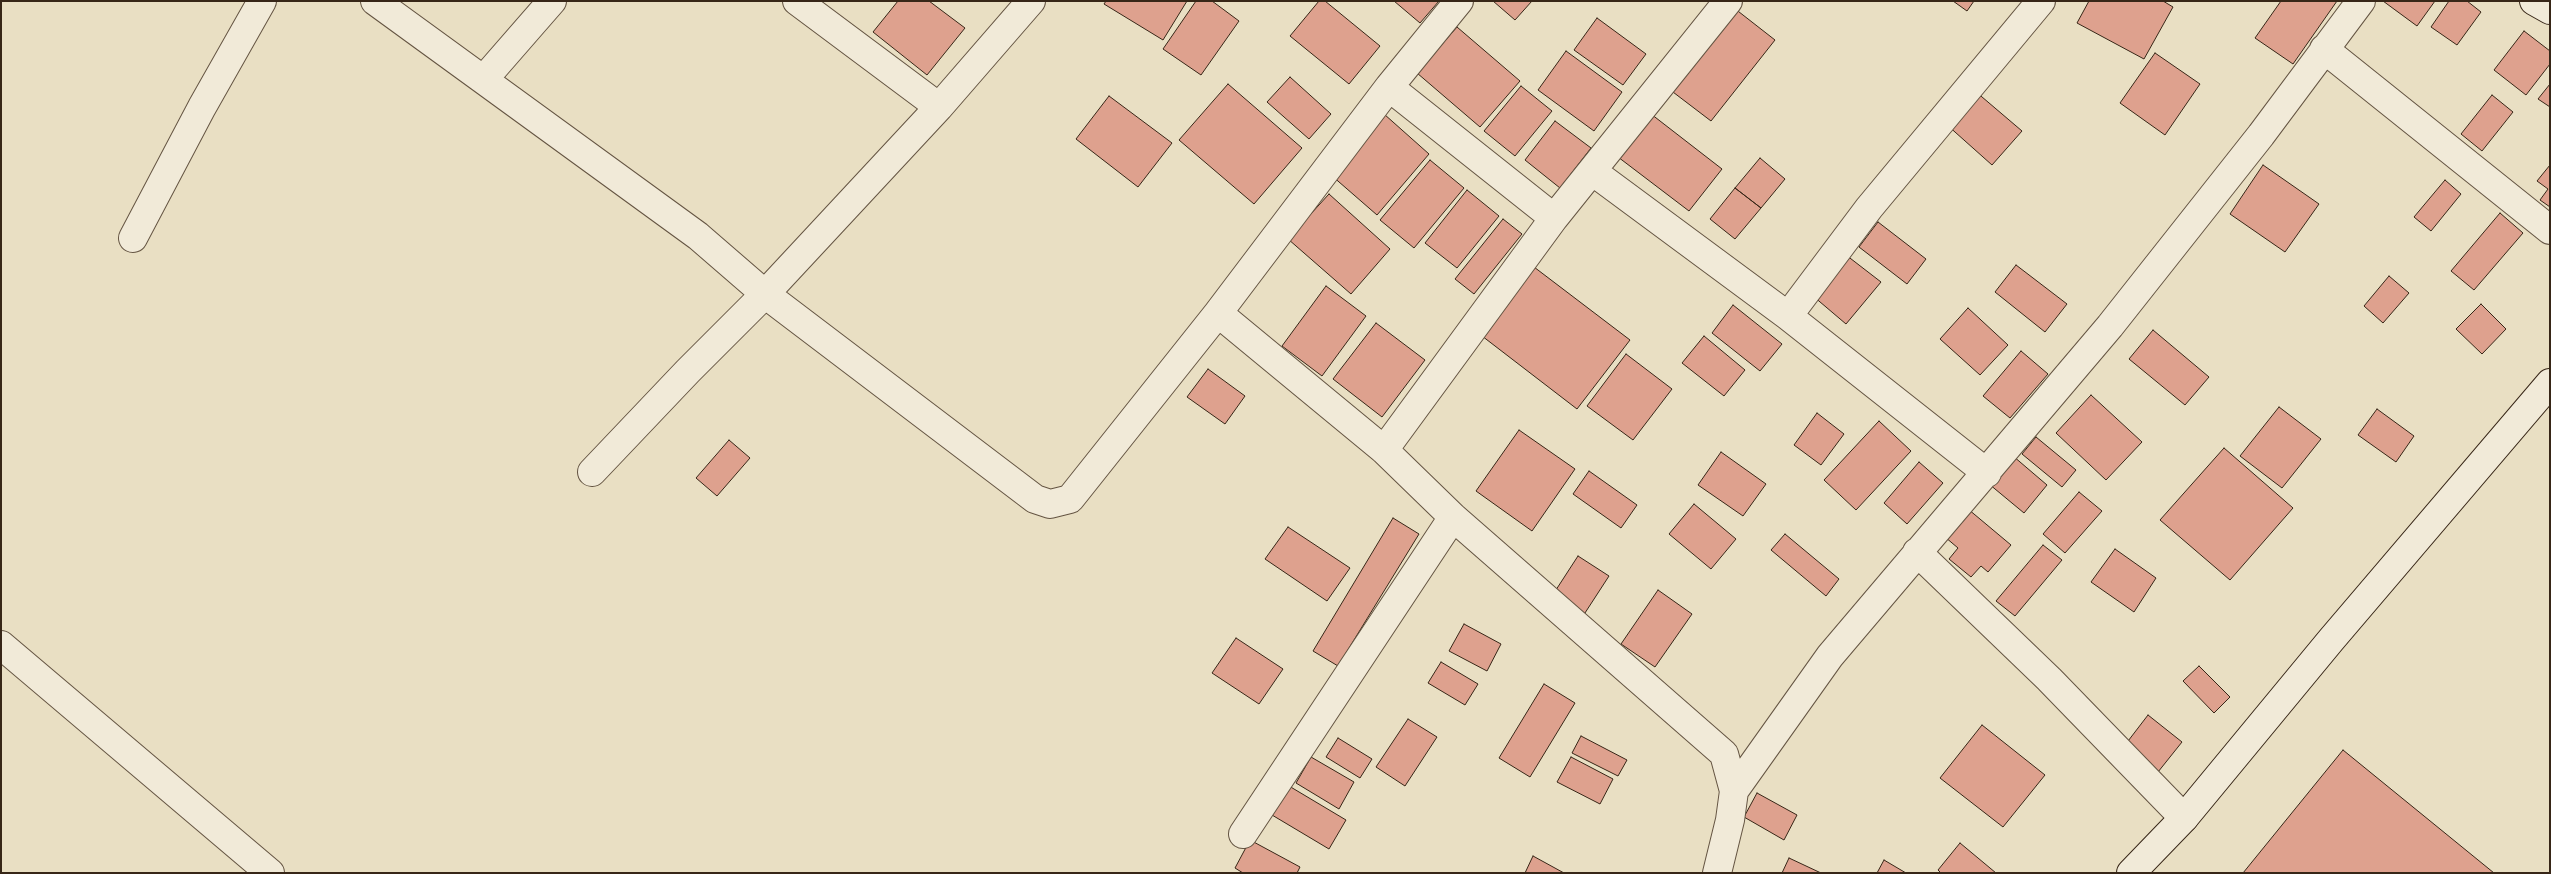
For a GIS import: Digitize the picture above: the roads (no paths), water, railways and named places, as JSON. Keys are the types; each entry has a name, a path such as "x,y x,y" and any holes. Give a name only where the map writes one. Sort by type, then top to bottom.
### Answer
{"street":[{"path":"133,238 202,107 262,1"},
{"path":"375,1 698,236 765,294 1035,499 1050,504 1070,499 1218,313 1389,87 1460,1"},
{"path":"484,79 552,1"},
{"path":"797,1 939,107"},
{"path":"592,472 688,371 765,294 939,107 1031,1"},
{"path":"1384,450 1554,218 1728,1"},
{"path":"1788,316 1869,208 2041,1"},
{"path":"1734,792 1830,656 2110,326 2260,135 2361,1"},
{"path":"2534,1 2550,10"},
{"path":"2324,48 2550,230"},
{"path":"1389,87 1554,218"},
{"path":"1592,171 1788,316 1987,473"},
{"path":"1218,313 1384,450 1453,517 1716,745 1724,754 1729,765 1734,792 1730,820 1717,873"},
{"path":"2131,873 2184,818 2331,640 2550,383"},
{"path":"1244,834 1453,517"},
{"path":"1917,552 2049,679 2184,818"},
{"path":"1,645 270,873"}]}
